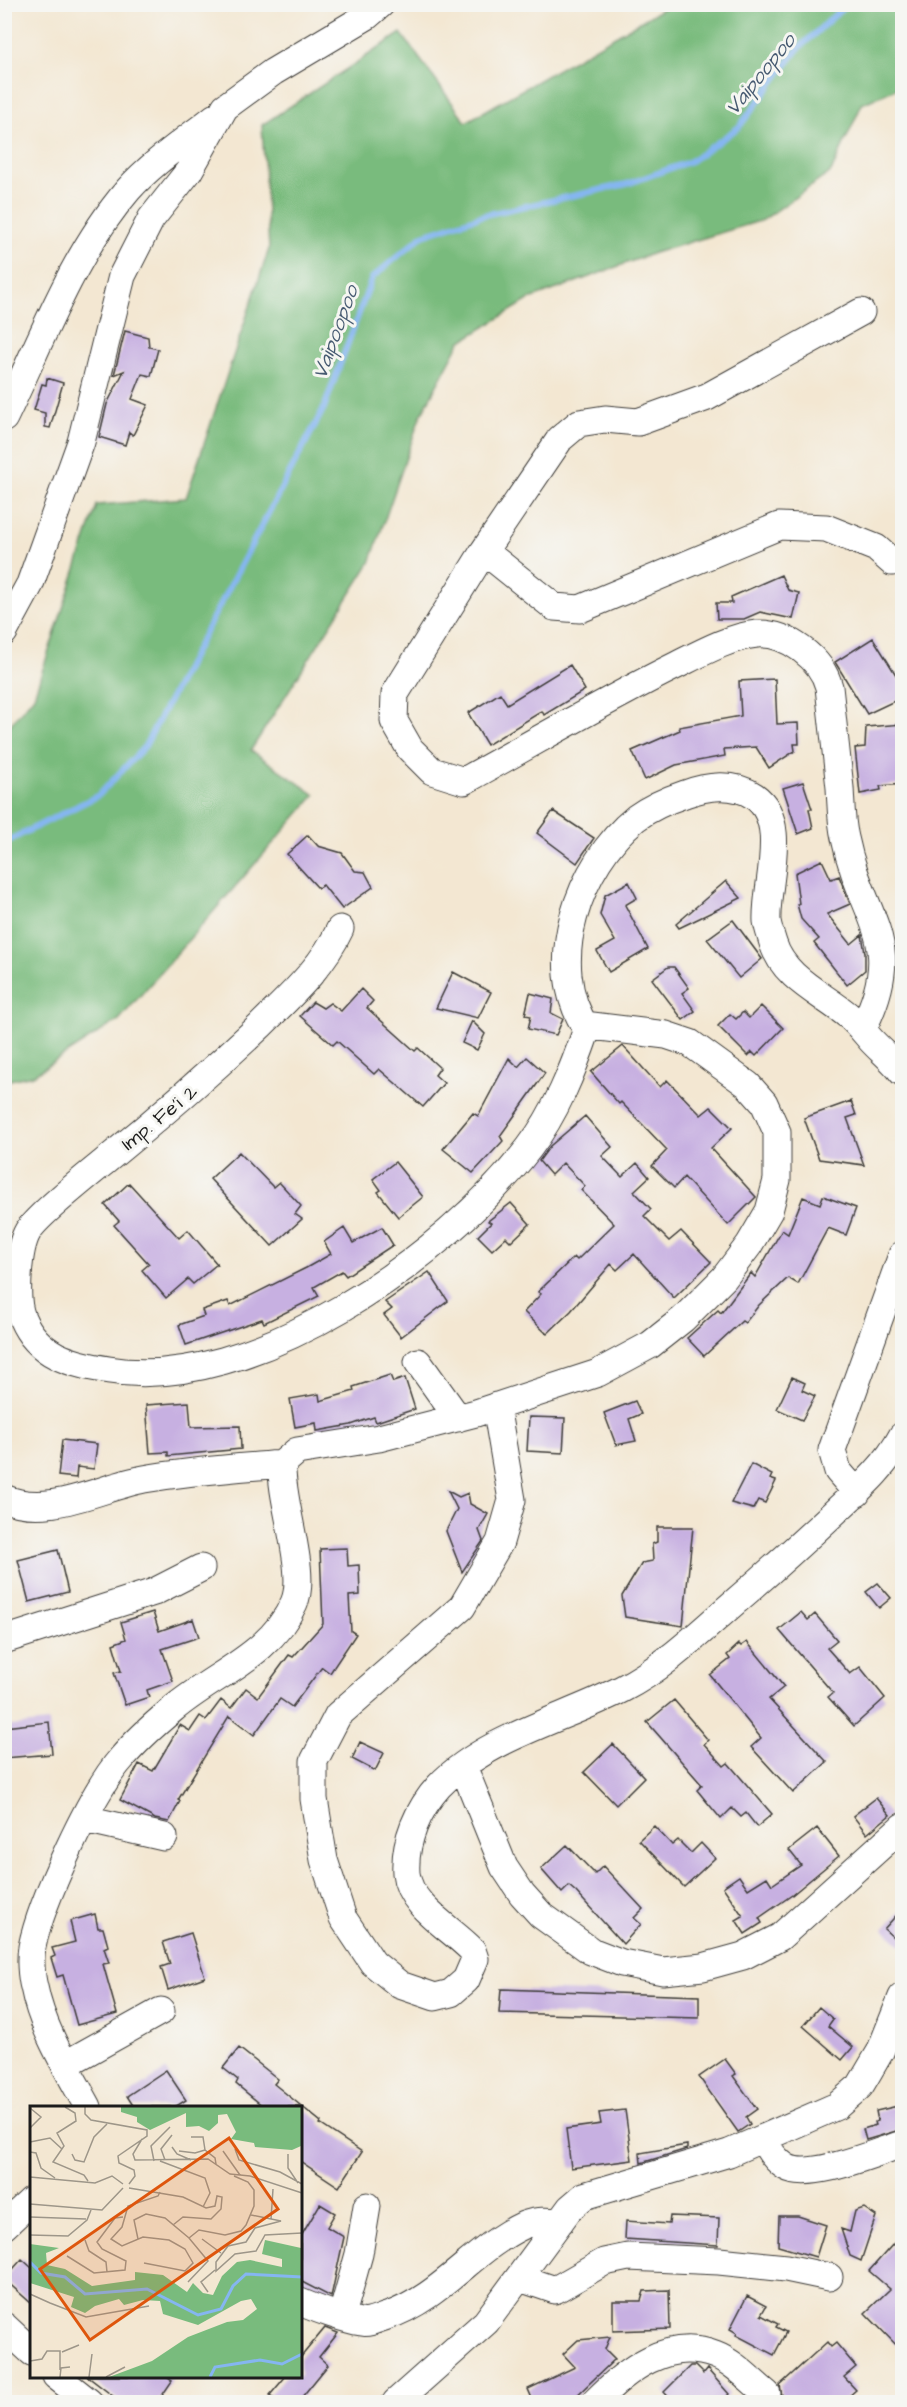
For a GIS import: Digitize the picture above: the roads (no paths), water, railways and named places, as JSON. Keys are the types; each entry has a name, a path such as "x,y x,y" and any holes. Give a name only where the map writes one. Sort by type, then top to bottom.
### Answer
{"street":[{"path":"4,418 80,260 102,225 133,185 225,108 273,72 367,16 381,4"},
{"path":"4,632 30,584 81,442 124,268 151,219 202,152 225,108"},
{"path":"861,312 707,397 638,422 604,419 579,423 560,439 484,551 395,694 394,721 410,749 432,771 464,781 637,685 712,648 756,634 772,636 794,645 820,665 829,687 845,840 862,878 897,936 901,952 899,982 879,1012 863,1028"},
{"path":"484,551 554,607 580,609 779,526 826,528 876,548 892,562"},
{"path":"4,1498 13,1502 54,1503 143,1479 282,1464 297,1451 379,1438 458,1418 598,1373 650,1345 683,1319 724,1278 749,1245 769,1211 776,1188 777,1132 764,1103 748,1085 690,1043 674,1037 618,1027 584,1025 573,1007 565,959 579,903 596,866 619,835 657,804 700,789 724,787 753,795 765,806 772,820 773,835 767,921 777,952 796,978 863,1028 903,1072"},
{"name":"Imp. Fe'i 2","path":"340,929 319,964 203,1081 87,1176 26,1233 19,1274 18,1305 22,1317 40,1347 86,1366 125,1372 167,1371 216,1362 287,1337 390,1279 449,1231 497,1185 529,1148 559,1097 577,1058 587,1029 584,1025"},
{"path":"857,1493 838,1471 832,1450 903,1254"},
{"path":"418,1362 458,1418"},
{"path":"496,1406 512,1500 500,1542 462,1607 422,1645 338,1715 314,1761 314,1798 324,1860 343,1918 373,1963 400,1985 435,1997 451,1993 466,1980 473,1971 476,1959 472,1950 422,1904 410,1889 406,1876 409,1837 423,1808 440,1786 463,1766 486,1751 624,1689 673,1656 806,1542 857,1493 886,1461 903,1436"},
{"path":"87,2106 49,2030 33,1987 32,1949 41,1912 100,1789 120,1759 174,1708 260,1648 283,1626 296,1600 297,1568 281,1482 282,1464"},
{"path":"4,1640 154,1592 201,1568"},
{"path":"463,1766 504,1867 522,1894 541,1915 591,1951 630,1965 663,1971 703,1967 743,1956 780,1937 903,1827"},
{"path":"85,1819 164,1837"},
{"path":"396,2403 486,2322 570,2208 584,2196 613,2185 703,2162 763,2139 828,2110 849,2097 860,2086 880,2052 903,1997"},
{"path":"66,2064 161,2011"},
{"path":"763,2139 769,2150 786,2167 802,2171 819,2170 903,2144"},
{"path":"4,2226 30,2202"},
{"path":"342,2315 359,2254 367,2206"},
{"path":"302,2303 363,2323 405,2309 424,2299 486,2250 524,2225 543,2220 560,2222"},
{"path":"520,2278 555,2290 604,2262 628,2257 719,2261 786,2268 829,2277"},
{"path":"4,2326 30,2350"},
{"path":"595,2403 639,2366 676,2349 716,2355 767,2394"},
{"path":"57,2377 88,2403"}],"waterway":[{"name":"Vaipoopoo","path":"4,843 99,795 145,746 324,408 372,278 423,235 484,215 627,184 691,161 739,127 798,49 847,4"}]}
